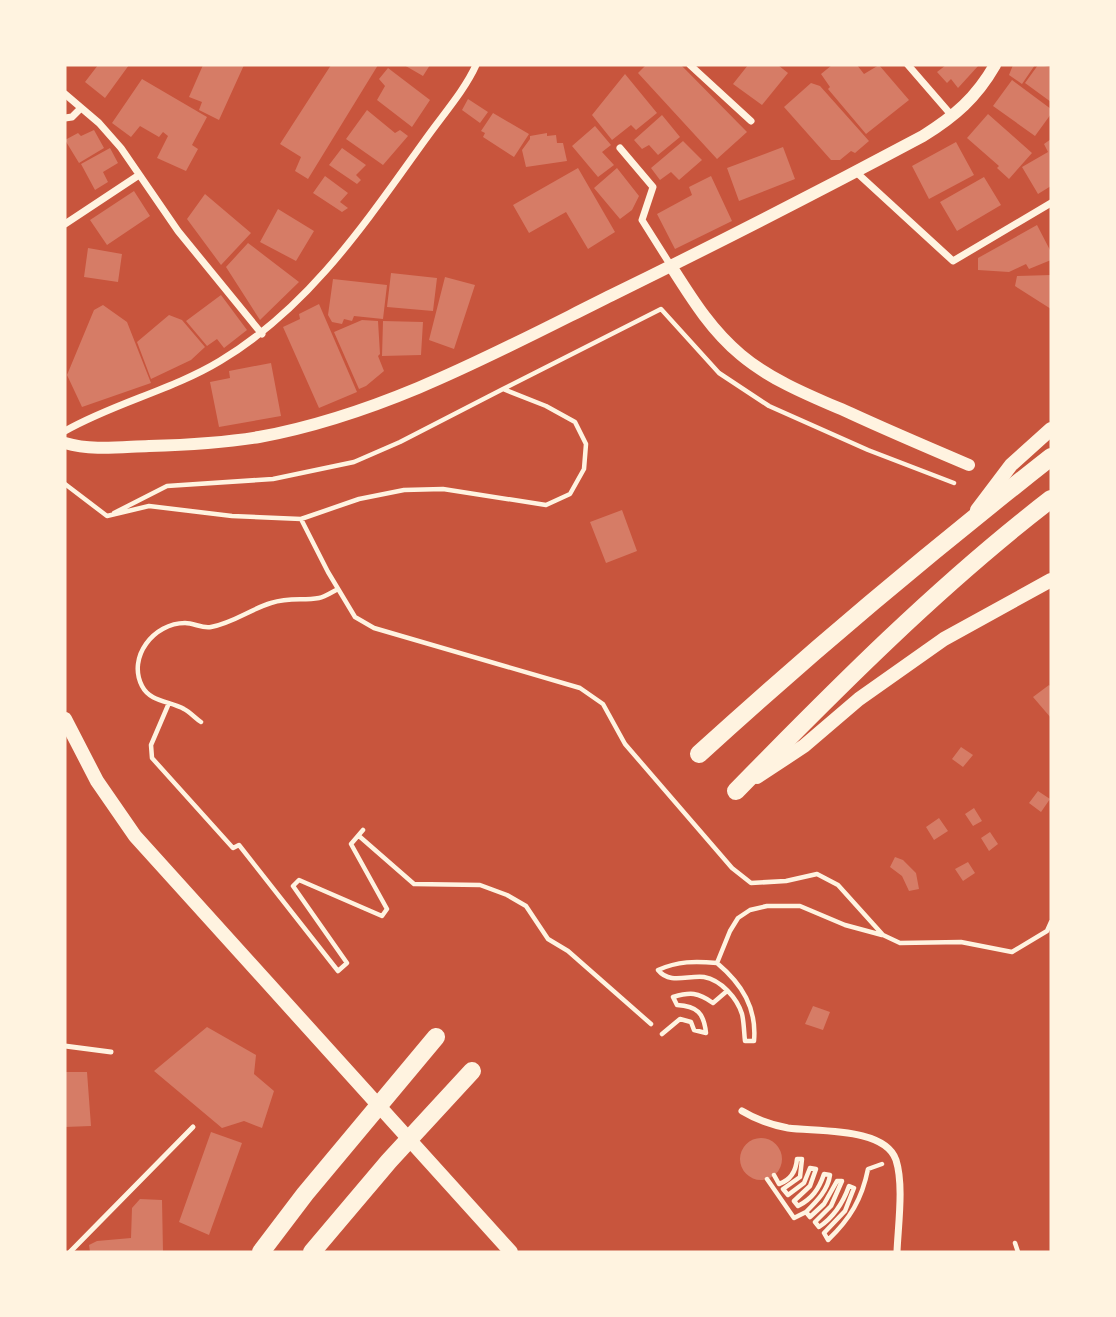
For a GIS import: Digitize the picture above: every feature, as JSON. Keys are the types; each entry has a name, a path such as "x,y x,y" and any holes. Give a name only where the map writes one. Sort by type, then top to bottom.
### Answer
{"highway":[{"path":"699,754 809,655 967,522 1051,457"},
{"path":"736,791 862,665 962,574 1051,499"},
{"path":"261,1252 305,1194 436,1037"},
{"path":"312,1252 388,1161 472,1071"}],"main road":[{"path":"967,522 1012,466 1051,429"},
{"path":"736,791 804,746 859,699 944,639 1051,580"},
{"path":"65,719 97,781 135,836 512,1252"}],"street":[{"path":"65,431 218,362 262,334 304,296 350,242 476,65"},
{"path":"690,65 751,121"},
{"path":"908,65 953,118"},
{"path":"65,443 83,448 211,443 260,437 304,427 453,374 856,172 953,118 986,80 995,65"},
{"path":"65,93 99,123 121,148 178,230 262,334"},
{"path":"65,118 72,117 81,108"},
{"path":"620,148 653,187 642,220 697,309 718,334 741,355 766,373 815,398 969,465"},
{"path":"856,172 953,261 1051,203"},
{"path":"65,224 139,175"},
{"path":"742,1111 777,1126 874,1138 885,1144 896,1160 899,1177 897,1252"}],"lane":[{"path":"65,1046 111,1052"},
{"path":"70,1252 193,1127"}],"path":[{"path":"107,516 167,486 273,479 354,462 400,442 661,309 719,373 769,406 868,450 954,482"},
{"path":"107,516 149,506 232,516 301,519 359,499 404,490 443,489 546,505 570,494 584,469 586,444 575,422 546,406 503,389"},
{"path":"65,484 107,516"},
{"path":"301,519 355,617 374,628 580,688 603,704 625,744 732,868 751,883 786,881 817,874 838,885 883,935"},
{"path":"201,722 184,709 155,699 143,688 138,671 138,654 150,638 167,628 184,623 209,628 270,603 293,598 319,598 338,589"},
{"path":"169,704 151,745 152,758 233,848 239,845 338,971 347,963 293,886 299,880 382,916 387,909 351,844 363,830"},
{"path":"359,836 414,884 480,885 507,895 526,906 548,939 568,951 651,1024"},
{"path":"717,963 738,918 750,910 783,904 800,906 845,925 883,935 900,943 961,942 1012,952 1047,931 1051,922"},
{"path":"673,963 717,963 728,972 750,1002 755,1026 754,1041 745,1041 742,1014 720,984 705,977 674,979 663,976 658,970 673,963"},
{"path":"662,1034 680,1019 691,1022 694,1030 706,1033 701,1013 692,1005 677,1005 673,997 690,992 702,995 713,1003 727,991"},
{"path":"767,1179 794,1218 806,1212 818,1200 829,1184 830,1175 824,1174 813,1195 798,1206 794,1201 810,1186 816,1170 810,1168 804,1183 788,1195 783,1189 800,1177 802,1159 797,1159 796,1168 787,1182 779,1184 774,1175"},
{"path":"806,1212 810,1217 824,1204 837,1181 842,1181 831,1206 815,1222 819,1227 841,1206 849,1186 854,1188 845,1211 824,1233 828,1240 848,1221 858,1205 868,1169 896,1160"},
{"path":"1015,1243 1017,1252"}],"building":[{"path":"98,65 129,65 105,98 85,82"},
{"path":"203,65 244,65 219,120 199,110 202,102 189,97"},
{"path":"331,65 378,65 308,179 295,171 301,157 280,144"},
{"path":"404,65 430,65 423,76"},
{"path":"646,65 681,65 747,132 717,159 638,73"},
{"path":"748,65 778,65 788,73 762,105 733,84"},
{"path":"832,65 857,65 864,74 879,65 909,100 866,134 828,89 830,87 821,74"},
{"path":"946,65 979,65 958,88 951,79 947,83 937,72"},
{"path":"1013,65 1035,65 1022,84 1009,75"},
{"path":"1038,65 1051,67 1051,102 1025,83"},
{"path":"388,68 430,100 412,127 377,100 385,86 379,79"},
{"path":"625,74 657,113 636,130 631,125 612,140 592,115"},
{"path":"142,79 207,117 192,145 198,149 186,171 157,158 168,136 163,132 159,137 140,126 131,137 112,123"},
{"path":"1012,80 1051,109 1051,114 1035,136 993,106"},
{"path":"811,83 820,86 869,141 855,153 851,151 840,160 831,160 784,107"},
{"path":"468,99 488,112 480,123 462,110"},
{"path":"367,110 395,133 400,130 408,136 383,165 346,139"},
{"path":"493,113 529,134 514,157 483,137 485,133 481,131"},
{"path":"988,114 1032,153 1009,179 997,168 999,166 967,138"},
{"path":"662,115 680,137 658,155 649,145 642,149 634,140"},
{"path":"595,126 611,145 602,152 614,165 598,177 572,146"},
{"path":"94,130 104,148 79,163 65,140 78,133 81,136"},
{"path":"547,133 547,136 556,135 557,143 563,143 567,161 526,167 522,150 530,136"},
{"path":"1051,139 1051,186 1038,194 1022,167 1048,152 1044,144"},
{"path":"683,141 702,160 679,180 671,172 660,180 651,168"},
{"path":"956,142 974,175 929,199 912,166"},
{"path":"783,147 795,179 739,201 727,168"},
{"path":"110,148 118,163 103,172 108,182 95,190 81,164"},
{"path":"342,148 366,165 356,175 361,180 357,184 329,165"},
{"path":"578,168 615,232 588,249 566,212 529,233 513,205"},
{"path":"617,168 639,196 632,210 620,219 594,188"},
{"path":"325,176 348,193 340,202 348,208 342,212 313,193"},
{"path":"711,176 732,221 675,249 657,214 692,195 689,187"},
{"path":"984,177 1001,205 957,231 940,202"},
{"path":"134,191 150,216 107,245 90,220"},
{"path":"205,194 251,233 221,265 187,219"},
{"path":"278,209 314,231 296,261 260,242"},
{"path":"1037,225 1051,252 1051,260 1029,269 1026,264 1009,272 978,270 978,258"},
{"path":"248,243 299,282 260,320 226,267"},
{"path":"88,248 122,254 118,282 84,277"},
{"path":"391,273 437,278 433,311 387,307"},
{"path":"1051,275 1051,309 1015,286 1017,276"},
{"path":"445,277 475,285 454,349 429,340"},
{"path":"333,279 387,285 383,319 354,316 352,321 344,319 342,324 332,322 328,315"},
{"path":"221,295 247,330 224,348 217,339 207,346 186,321"},
{"path":"319,304 357,392 319,408 283,327 300,319 299,314"},
{"path":"103,305 127,322 151,383 82,407 67,375 94,310"},
{"path":"169,315 182,320 205,347 191,360 151,379 137,342"},
{"path":"362,320 378,321 378,356 384,371 359,389 334,332"},
{"path":"383,321 423,322 421,355 382,356"},
{"path":"271,363 281,416 219,427 210,382 230,378 229,371"},
{"path":"622,510 637,551 606,563 590,522"},
{"path":"1049,685 1051,687 1051,718 1033,697"},
{"path":"961,747 973,755 963,767 952,759"},
{"path":"1038,791 1050,799 1041,812 1029,803"},
{"path":"974,808 982,821 973,826 965,814"},
{"path":"939,818 948,831 934,840 926,827"},
{"path":"990,832 998,844 989,851 981,838"},
{"path":"895,857 903,860 916,873 919,889 909,891 902,876 890,867"},
{"path":"968,862 975,873 963,881 955,869"},
{"path":"813,1006 830,1012 823,1030 805,1024"},
{"path":"207,1027 256,1055 254,1074 274,1091 262,1128 244,1121 222,1128 154,1071"},
{"path":"65,1072 87,1072 91,1126 65,1127"},
{"path":"211,1132 242,1143 209,1235 179,1222"},
{"path":"761,1138 776,1144 782,1159 776,1174 761,1180 746,1174 740,1159 746,1144"},
{"path":"140,1199 162,1200 163,1252 90,1252 89,1245 97,1241 131,1238 132,1208"}]}
